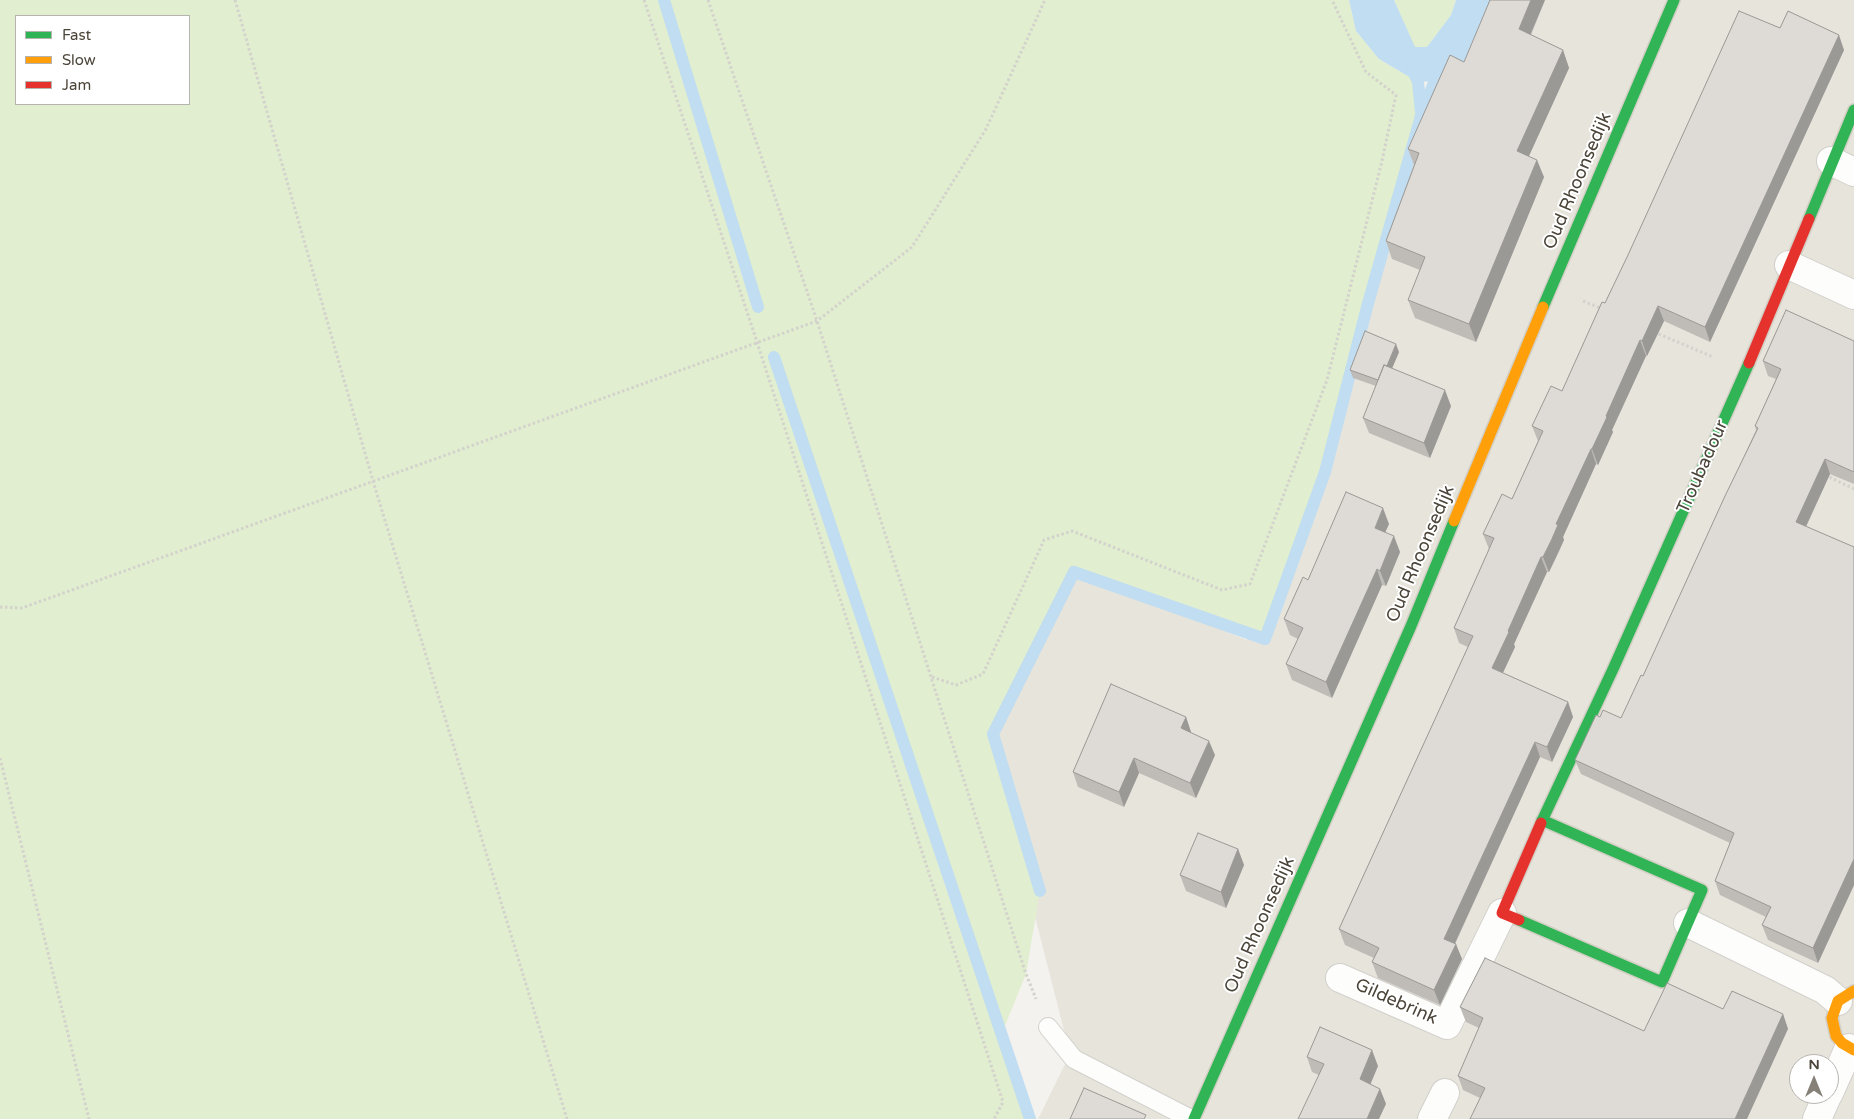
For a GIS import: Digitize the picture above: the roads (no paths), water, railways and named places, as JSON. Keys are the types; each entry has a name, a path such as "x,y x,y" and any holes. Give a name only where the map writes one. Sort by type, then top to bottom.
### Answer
{"street":[{"name":"Oud Rhoonsedijk","path":"1192,1119 1411,626 1551,287 1674,0"},
{"name":"Troubadour","path":"1614,667 1746,371 1789,265 1843,167 1854,110"},
{"path":"1789,265 1854,295"},
{"name":"Gildebrink","path":"1340,978 1447,1025 1502,913 1542,820 1614,667"},
{"path":"1502,913 1662,982 1688,923 1702,890 1542,820"},
{"path":"1688,923 1825,990 1846,996 1834,1010 1832,1027 1836,1036 1851,1049 1839,1073"},
{"path":"1432,1119 1445,1093"},
{"path":"1817,1119 1824,1104"}],"lane":[{"path":"1048,1027 1074,1059 1192,1119"}],"water":[{"path":"1349,0 1394,0 1415,47 1427,47 1451,15 1456,0 1498,0 1473,52 1451,77 1435,81 1418,82 1379,59 1356,31"}],"waterway":[{"path":"664,0 758,307"},
{"path":"1411,66 1418,82 1421,112"},
{"path":"1040,891 993,734 1074,572 1265,639 1325,472 1367,307 1421,116 1440,67"},
{"path":"774,357 1030,1119"}]}
